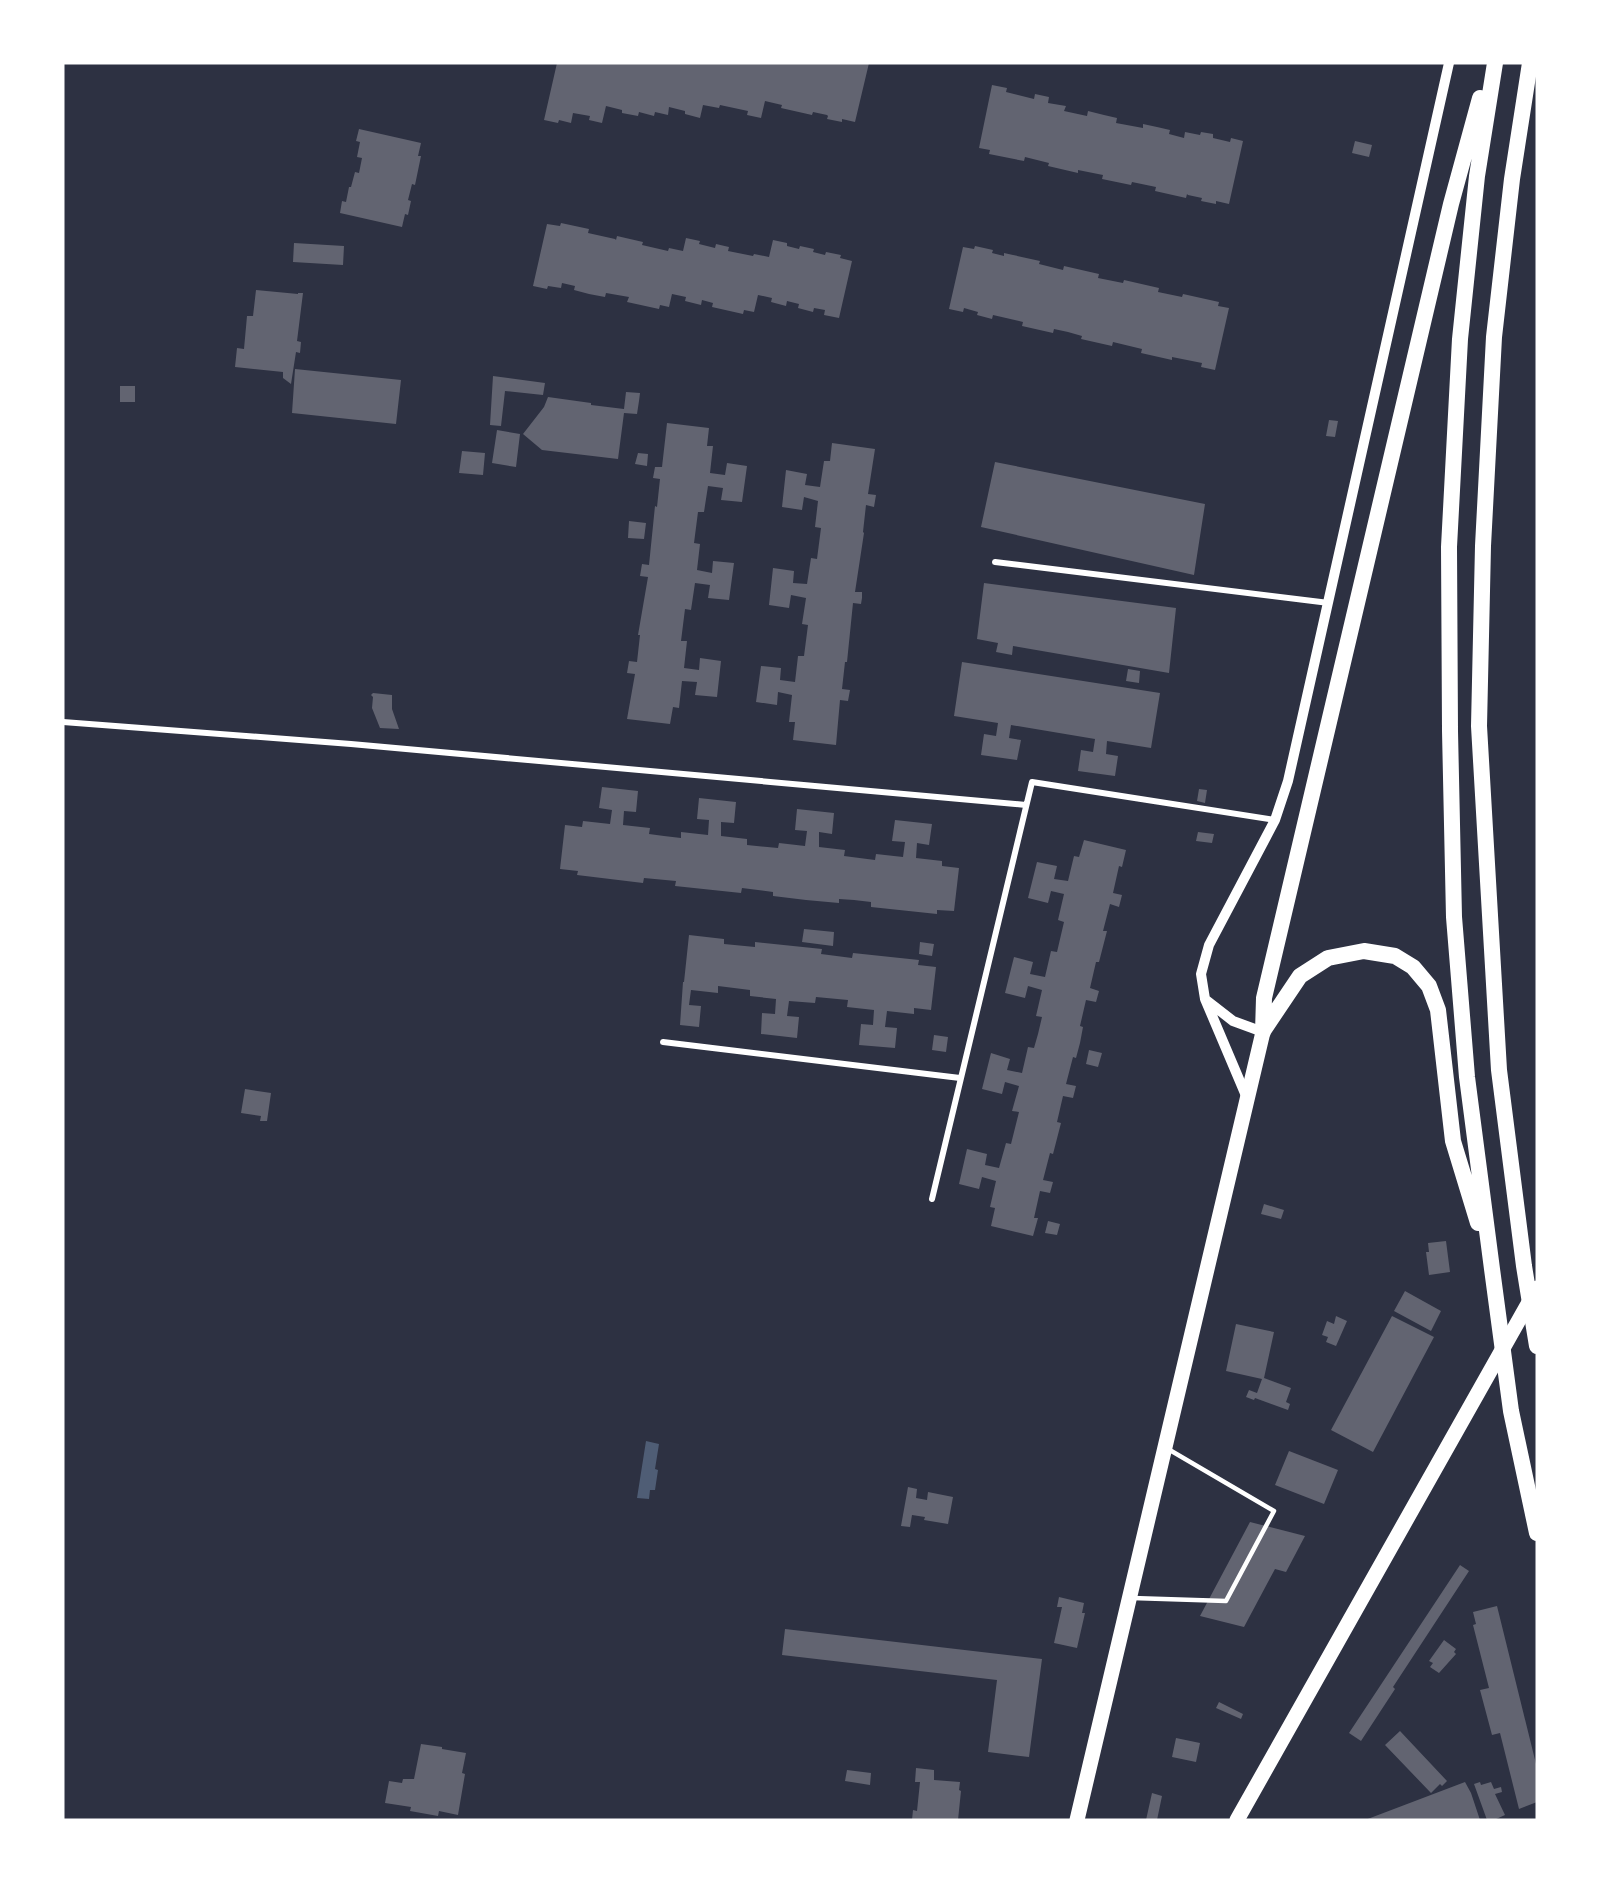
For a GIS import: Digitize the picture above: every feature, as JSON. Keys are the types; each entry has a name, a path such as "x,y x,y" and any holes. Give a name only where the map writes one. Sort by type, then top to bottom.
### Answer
{"highway":[{"path":"1263,1032 1266,986 1449,216 1490,63"},
{"path":"1495,63 1477,176 1460,339 1449,547 1454,917 1467,1077 1511,1411 1537,1533"},
{"path":"1530,63 1512,179 1494,337 1484,546 1479,726 1499,1070 1524,1266 1537,1346"},
{"path":"1263,1032 1299,976 1328,958 1364,951 1395,956 1413,967 1429,986 1438,1010 1453,1141 1492,1269"}],"main road":[{"path":"1077,1820 1263,1032"},
{"path":"1237,1820 1537,1288"}],"street":[{"path":"1247,1098 1205,999 1201,974 1209,945 1275,820 1288,781 1449,63"},
{"path":"995,562 1329,603"},
{"path":"63,722 351,744 1026,805"},
{"path":"932,1199 1032,782 1275,820"},
{"path":"1205,999 1233,1021 1263,1032"},
{"path":"663,1042 960,1078"}],"lane":[{"path":"1129,1598 1226,1601 1274,1511 1165,1447"}],"water":[{"path":"646,1441 659,1444 655,1469 658,1470 655,1490 650,1490 649,1499 637,1498"}],"building":[{"path":"557,63 869,63 855,122 827,119 827,115 813,112 812,115 781,108 782,105 765,101 761,118 747,115 748,111 720,105 719,108 703,105 700,118 669,107 668,115 655,112 654,116 639,112 638,116 622,113 622,110 606,106 602,123 589,120 590,116 573,113 571,123 559,120 558,123 544,120"},
{"path":"992,85 1007,88 1006,92 1034,99 1035,94 1049,97 1048,103 1066,106 1064,111 1087,116 1088,111 1117,118 1116,123 1143,128 1143,124 1157,127 1170,130 1169,134 1184,138 1185,132 1200,135 1201,132 1213,134 1213,138 1230,142 1231,138 1243,141 1229,204 1201,201 1202,198 1187,194 1186,198 1155,191 1156,187 1132,182 1131,185 1102,179 1103,175 1078,170 1078,173 1048,166 1049,163 1025,157 1024,161 989,154 990,150 979,148"},
{"path":"359,129 421,143 418,156 421,156 415,185 412,184 408,200 411,201 408,215 405,214 402,227 340,213 342,201 346,202 355,172 359,173 362,158 357,157 360,142 356,141"},
{"path":"1355,141 1372,145 1369,157 1352,153"},
{"path":"561,223 589,229 588,233 616,240 617,236 668,251 669,248 683,251 686,238 715,248 716,244 729,247 728,251 769,257 773,240 799,249 800,246 814,249 813,252 825,255 826,252 841,255 840,258 852,261 839,318 824,315 825,310 814,308 813,312 798,308 799,304 787,301 786,306 771,302 772,298 758,295 754,312 744,310 743,314 712,307 713,303 702,300 701,305 685,301 686,297 672,294 669,307 660,305 659,309 627,302 629,297 606,293 605,297 589,294 574,290 575,286 562,283 561,288 548,286 547,289 533,286 547,224 560,226"},
{"path":"294,243 344,246 343,265 293,262"},
{"path":"975,246 993,250 992,253 1004,256 1004,253 1040,261 1039,264 1063,270 1064,266 1099,274 1098,278 1123,283 1124,280 1159,288 1158,292 1182,297 1183,294 1219,302 1218,306 1229,308 1215,370 1201,367 1202,363 1172,357 1172,360 1141,353 1142,349 1113,342 1112,346 1081,339 1082,336 1068,332 1054,329 1053,333 1022,326 1023,322 993,315 992,319 964,308 963,312 949,309 963,247 974,249"},
{"path":"256,290 303,293 297,341 301,342 300,353 296,352 291,384 283,378 283,372 235,367 237,348 244,349 247,316 253,316"},
{"path":"295,369 401,380 396,424 292,413"},
{"path":"493,376 545,383 543,395 505,391 501,426 490,425"},
{"path":"120,386 135,386 135,402 120,402"},
{"path":"626,392 640,393 637,414 624,413 618,459 542,450 523,434 544,407 548,397 624,409"},
{"path":"1329,420 1338,421 1335,437 1326,436"},
{"path":"667,423 709,428 707,446 713,446 710,473 725,475 727,463 747,466 742,502 721,500 723,488 708,486 704,512 698,512 694,543 700,544 697,570 712,573 713,561 734,563 729,600 708,598 710,585 695,583 691,610 685,609 681,641 687,641 684,668 699,670 700,658 721,661 717,697 695,695 697,682 682,681 679,708 673,707 670,724 627,719 635,674 627,673 629,661 637,662 640,635 638,635 648,577 640,576 642,564 649,565 655,506 657,507 660,479 653,478 655,467 662,467"},
{"path":"497,430 520,434 516,467 492,463"},
{"path":"832,443 875,449 868,494 876,495 874,507 866,505 855,592 862,592 862,598 861,604 853,603 842,689 850,690 848,701 840,700 836,745 793,740 795,722 789,722 792,695 778,692 777,705 756,702 761,666 781,668 780,680 795,682 798,656 804,656 808,625 802,624 806,598 791,595 789,608 769,605 773,568 794,571 793,583 807,584 811,558 817,559 821,528 815,527 818,501 804,497 802,510 782,507 786,470 807,474 805,485 820,487 824,461 830,461"},
{"path":"462,451 485,453 483,475 459,473"},
{"path":"638,453 648,454 647,466 635,464"},
{"path":"995,462 1205,504 1194,575 981,527"},
{"path":"629,521 646,523 644,539 628,538"},
{"path":"984,583 1176,608 1169,673 1013,646 1012,655 996,652 998,643 977,639"},
{"path":"962,662 1160,693 1151,748 1107,741 1106,754 1118,756 1115,776 1078,771 1081,750 1093,752 1095,739 1011,725 1009,738 1021,740 1017,760 981,755 984,734 996,736 998,723 954,716"},
{"path":"1128,669 1140,671 1139,683 1126,681"},
{"path":"373,693 392,695 392,709 399,729 380,728 372,708 373,697 371,695"},
{"path":"602,787 638,791 636,812 624,811 623,825 650,828 649,834 681,838 681,832 708,835 709,820 697,819 699,798 736,802 734,823 721,822 721,836 747,839 747,845 778,848 779,843 805,846 807,831 795,830 797,809 834,813 832,834 819,832 819,847 845,850 844,856 875,860 876,854 903,857 905,842 892,841 895,820 932,824 929,845 917,843 916,858 942,861 942,866 959,868 954,911 937,910 937,914 871,907 871,902 839,899 839,903 806,900 773,896 773,892 742,888 741,893 675,886 676,881 644,878 643,883 577,875 578,871 560,869 565,825 582,827 583,821 610,824 612,810 599,808"},
{"path":"1199,789 1207,790 1205,803 1197,801"},
{"path":"1198,832 1214,834 1212,843 1196,841"},
{"path":"1084,840 1126,850 1122,867 1119,866 1113,893 1122,895 1119,907 1110,904 1103,931 1107,931 1090,988 1099,991 1096,1002 1086,1000 1080,1026 1083,1027 1080,1043 1076,1058 1073,1057 1066,1084 1076,1086 1073,1098 1063,1096 1057,1122 1061,1123 1043,1180 1053,1182 1050,1193 1040,1191 1034,1218 1038,1218 1033,1236 991,1226 995,1208 990,1207 996,1181 982,1177 979,1189 959,1184 967,1149 987,1154 985,1165 999,1168 1006,1143 1011,1144 1019,1112 1012,1111 1019,1086 1005,1082 1002,1094 982,1089 991,1053 1010,1059 1007,1070 1022,1073 1028,1047 1034,1048 1038,1034 1042,1017 1036,1016 1042,990 1028,986 1025,998 1005,993 1014,957 1033,962 1030,974 1045,977 1051,951 1057,952 1064,922 1058,920 1064,894 1051,891 1048,903 1028,898 1037,862 1057,866 1054,879 1068,881 1074,856 1079,857"},
{"path":"804,929 834,932 833,946 802,942"},
{"path":"689,935 724,939 724,944 755,947 755,942 822,949 821,954 852,958 853,953 919,960 918,965 936,967 931,1010 914,1008 914,1014 887,1011 885,1027 897,1028 895,1048 859,1045 861,1024 873,1025 874,1010 847,1007 848,1000 816,997 815,1003 789,1001 787,1016 799,1017 797,1038 761,1034 762,1013 775,1014 776,999 750,996 750,990 718,986 718,993 691,990 689,1005 701,1006 699,1027 680,1025"},
{"path":"920,942 934,944 932,956 919,954"},
{"path":"934,1035 948,1037 946,1052 932,1050"},
{"path":"1089,1050 1102,1053 1098,1067 1086,1064"},
{"path":"245,1089 271,1093 267,1121 260,1121 261,1116 241,1113"},
{"path":"1264,1204 1284,1210 1281,1219 1261,1214"},
{"path":"1048,1221 1060,1224 1057,1235 1045,1233"},
{"path":"1446,1241 1450,1272 1429,1275 1426,1252 1429,1252 1428,1243"},
{"path":"1405,1291 1441,1311 1431,1331 1394,1311"},
{"path":"1336,1316 1347,1321 1336,1346 1326,1342 1328,1337 1322,1335 1327,1321 1334,1324"},
{"path":"1392,1316 1434,1337 1373,1452 1331,1430"},
{"path":"1236,1324 1274,1332 1264,1378 1291,1388 1286,1402 1290,1404 1288,1410 1246,1397 1249,1390 1257,1393 1262,1379 1226,1371"},
{"path":"1289,1451 1338,1470 1324,1504 1275,1485"},
{"path":"908,1487 917,1489 916,1498 927,1500 928,1492 953,1497 948,1524 924,1520 925,1517 912,1515 910,1527 901,1526"},
{"path":"1250,1522 1305,1536 1286,1572 1275,1569 1244,1627 1200,1616"},
{"path":"1460,1565 1469,1571 1393,1687 1395,1689 1361,1741 1349,1733"},
{"path":"1059,1597 1084,1603 1082,1613 1085,1613 1077,1648 1054,1643 1062,1607 1057,1607"},
{"path":"1497,1606 1537,1768 1537,1802 1519,1809 1500,1733 1492,1735 1480,1690 1489,1688 1473,1625 1476,1624 1473,1612"},
{"path":"785,1629 1042,1659 1029,1757 988,1752 997,1680 782,1655"},
{"path":"1444,1640 1456,1649 1454,1652 1456,1654 1439,1673 1430,1667 1433,1663 1429,1661"},
{"path":"1219,1702 1243,1714 1241,1719 1216,1708"},
{"path":"1400,1731 1447,1781 1431,1793 1385,1745"},
{"path":"1176,1738 1200,1743 1196,1762 1172,1757"},
{"path":"421,1744 466,1753 458,1815 439,1811 438,1816 410,1811 411,1807 385,1803 389,1781 402,1783 403,1779 414,1779"},
{"path":"916,1768 934,1770 934,1780 960,1782 958,1820 912,1820 913,1810 917,1811 920,1782 915,1782"},
{"path":"847,1770 871,1773 870,1785 845,1781"},
{"path":"1465,1782 1480,1820 1365,1820"},
{"path":"1480,1782 1481,1785 1491,1782 1494,1789 1501,1787 1502,1792 1495,1794 1505,1815 1494,1820 1487,1820 1474,1784"},
{"path":"1152,1793 1162,1796 1157,1820 1146,1820"}]}
